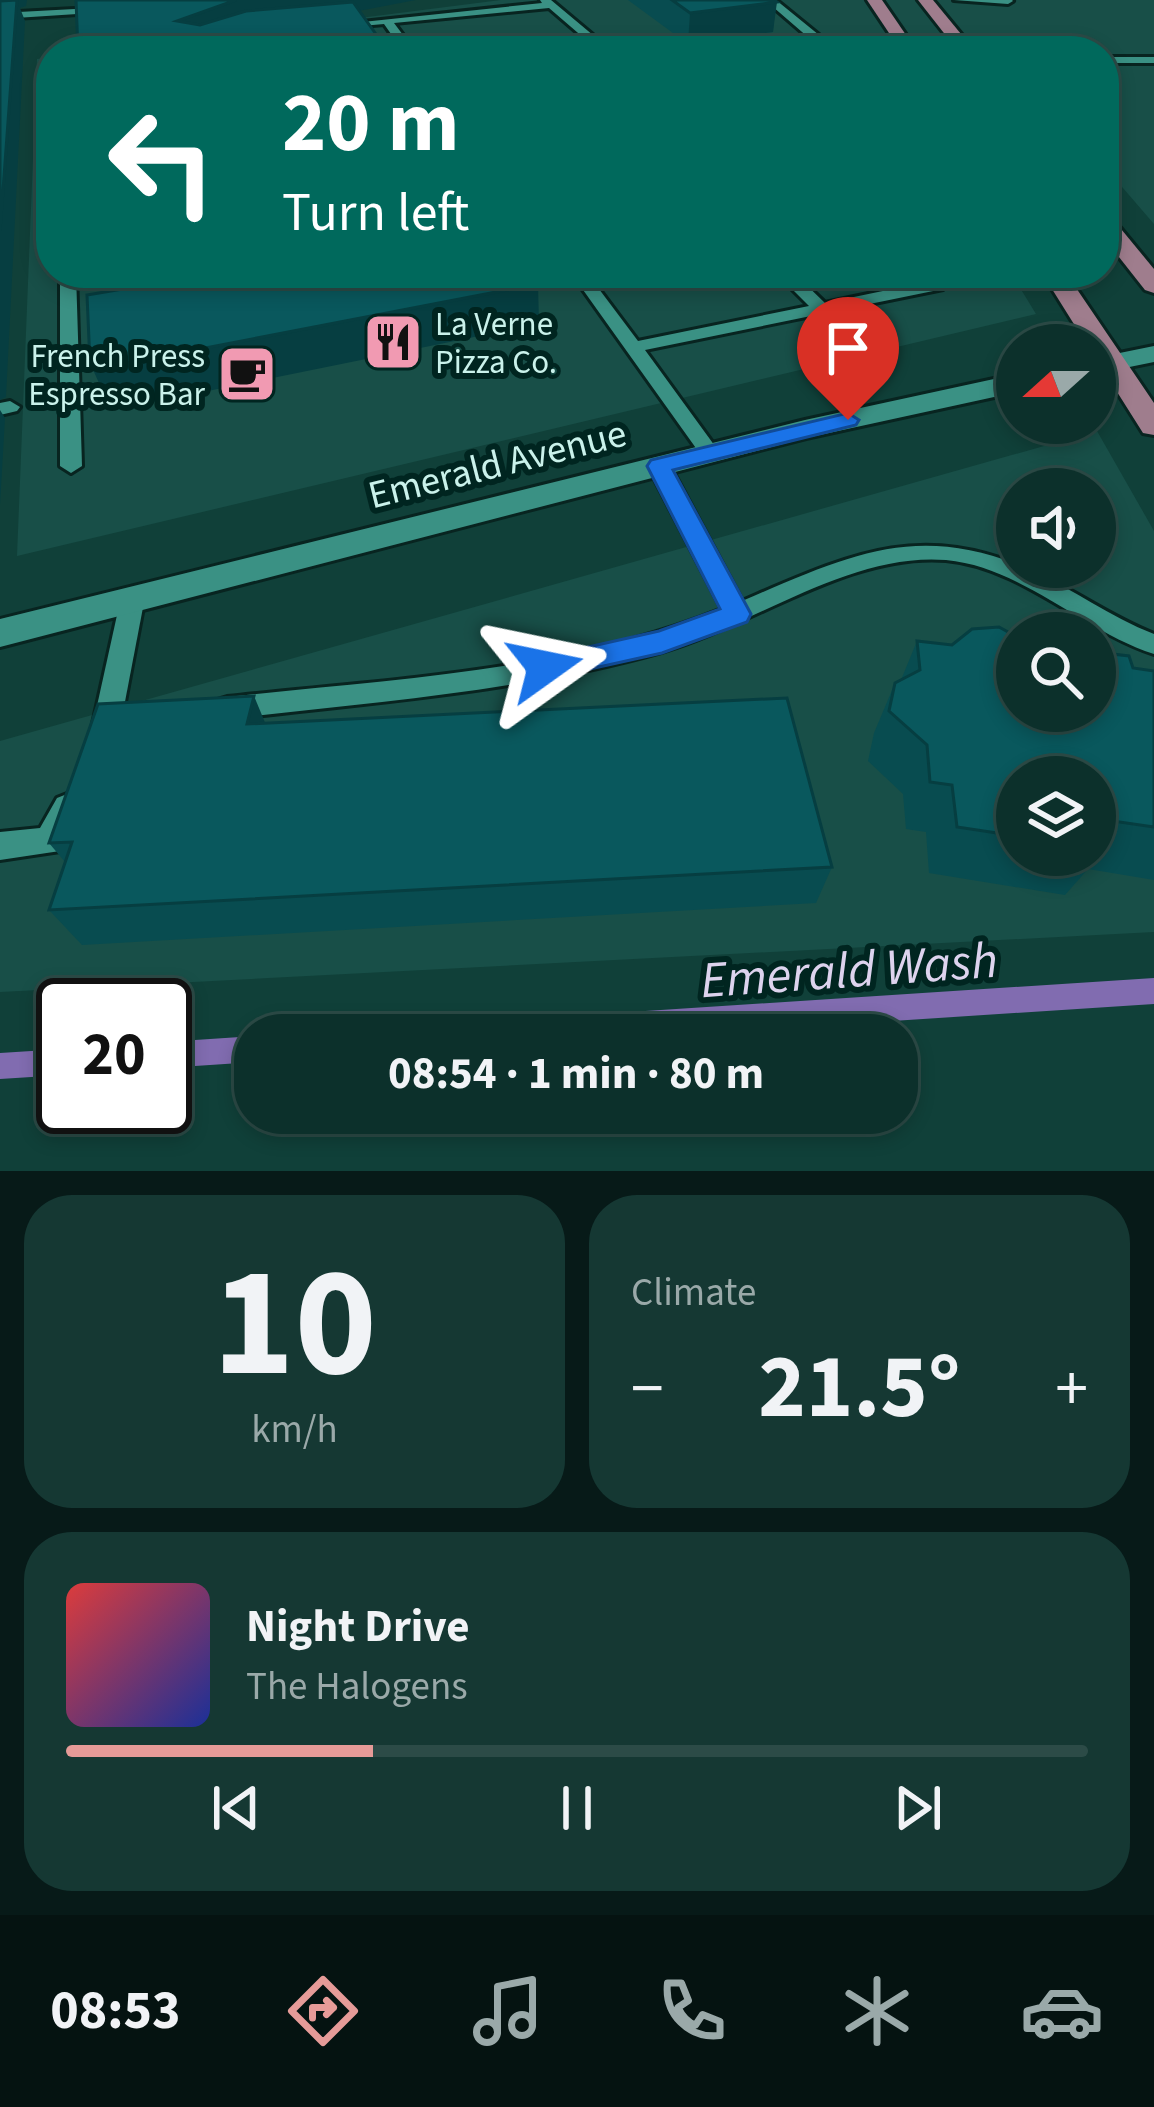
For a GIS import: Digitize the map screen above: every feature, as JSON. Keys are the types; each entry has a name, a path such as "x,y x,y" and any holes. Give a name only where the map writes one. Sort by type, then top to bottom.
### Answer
{"main road":[{"path":"874,0 899,36"},
{"path":"925,0 955,36"},
{"path":"1119,242 1154,285"},
{"path":"1062,288 1082,324"},
{"path":"1116,379 1154,426"}],"street":[{"path":"1116,362 1154,354"},
{"name":"Emerald Avenue","path":"0,633 710,453 996,388"}],"lane":[{"path":"770,0 814,36"},
{"path":"959,0 1008,0"},
{"path":"313,27 389,24 548,2 588,36"},
{"path":"0,16 121,8"},
{"path":"389,24 398,36"},
{"path":"1119,60 1154,60"},
{"path":"68,288 71,466"},
{"path":"590,288 710,453"},
{"path":"799,288 820,308"},
{"path":"635,347 922,288"},
{"path":"659,466 737,614"},
{"path":"207,710 507,675 662,641 869,560 907,550 952,552 1154,644"},
{"path":"0,846 49,841 84,773 119,724 133,597"}],"shaded area":[{"path":"501,0 1154,0 1154,224 1119,183 1119,36 219,36"},
{"path":"36,84 36,288 1020,288 1036,314 17,556"},
{"path":"1051,444 1104,444 1154,531 1154,932 192,982 192,978 36,978 36,990 0,992 0,741"}],"building":[{"path":"17,0 0,231 0,1"},
{"path":"76,0 236,0 177,21 200,25 246,11 353,2 377,36 77,36"},
{"path":"672,0 774,0 777,2 690,13"},
{"path":"129,288 517,288 96,369 96,362 90,363 87,295"},
{"path":"996,627 996,732 1116,732 1116,654 1129,656 1133,668 1154,671 1154,827 1116,821 1116,756 996,756 996,833 957,827 952,785 930,782 927,745 889,711 895,683 920,670 917,641 952,645 972,629"},
{"path":"254,696 247,724 787,698 832,867 49,910 72,842 49,843 98,704"}],"waterway":[{"name":"Emerald Wash","path":"800,1014 1154,991"},
{"name":"Emerald Wash","path":"192,1053 234,1050"},
{"name":"Emerald Wash","path":"0,1066 36,1064"}],"place":[{"name":"La Verne Pizza Co.","path":"393,342"},
{"name":"French Press Espresso Bar","path":"247,374"}],"route":[{"path":"545,667 662,641 737,614 659,466 848,420"}]}
